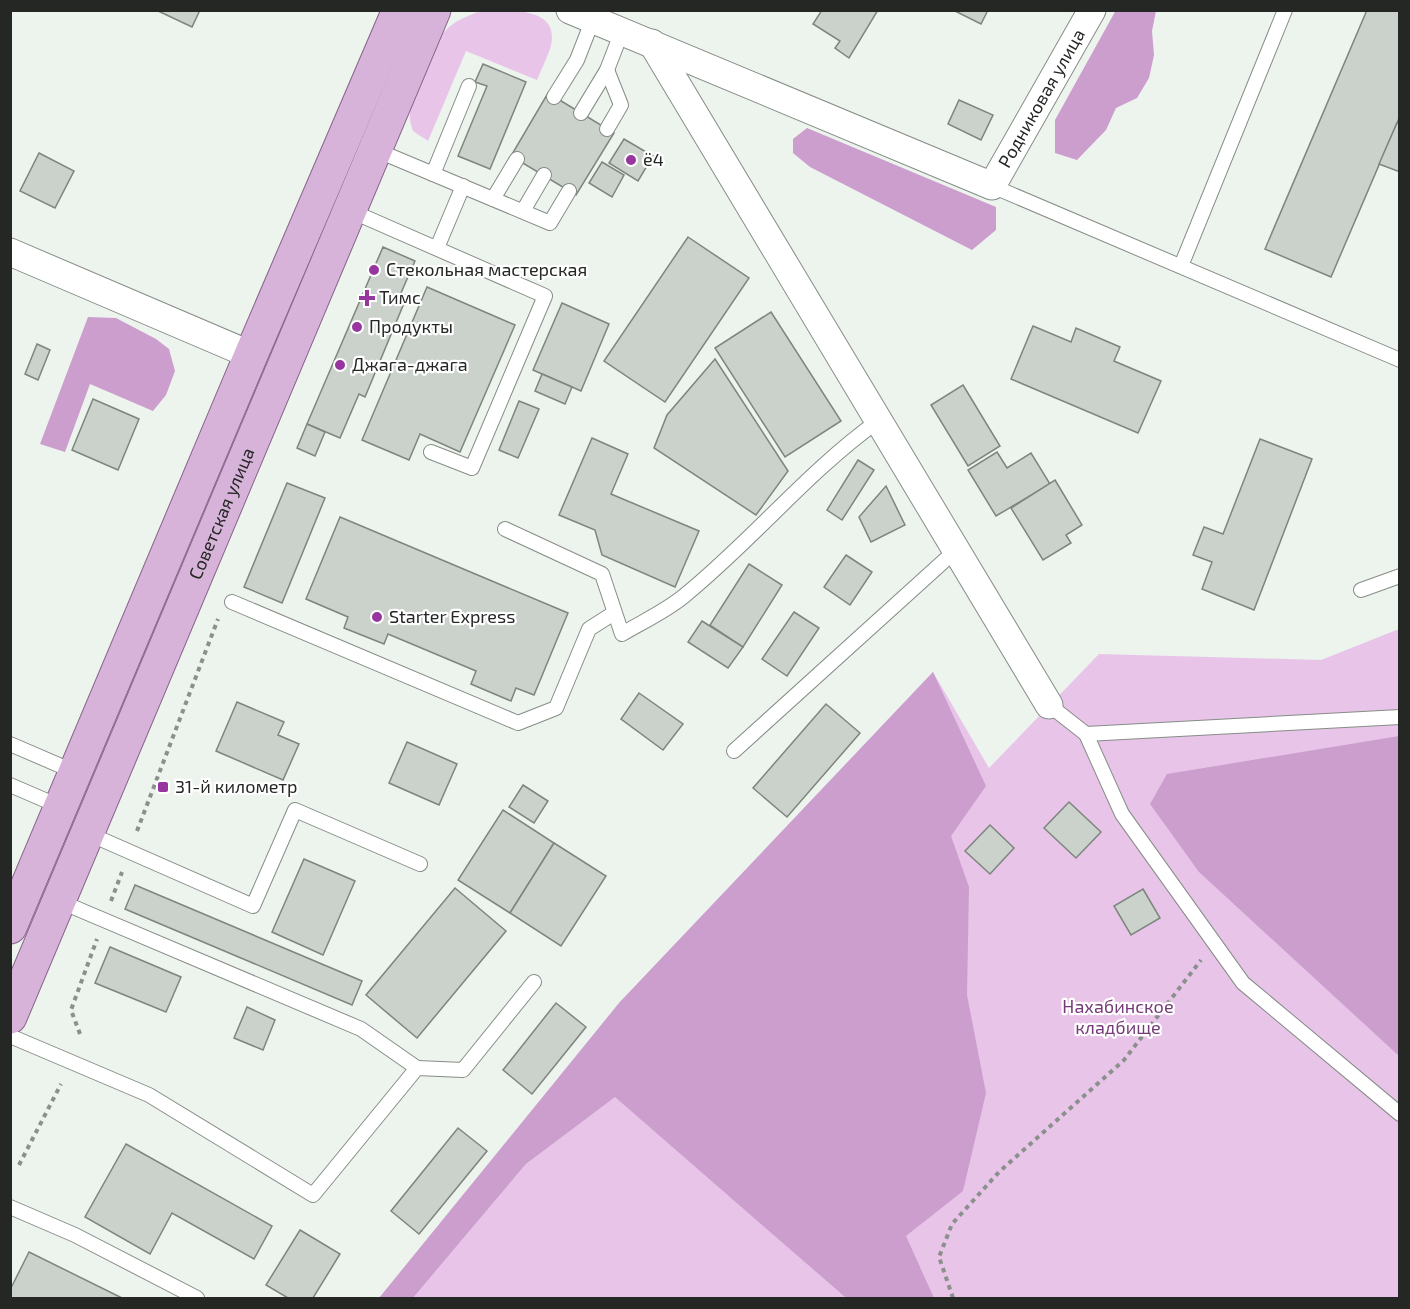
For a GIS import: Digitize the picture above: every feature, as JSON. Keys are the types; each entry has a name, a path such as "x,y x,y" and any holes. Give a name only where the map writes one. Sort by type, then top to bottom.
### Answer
{"main road":[{"name":"Советская улица","path":"10,927 399,10"},
{"name":"Советская улица","path":"10,1017 434,10"}],"street":[{"name":"Родниковая улица","path":"992,186 1092,10"},
{"path":"581,15 992,186"},
{"path":"652,43 1049,705"},
{"path":"10,252 251,355"}],"lane":[{"path":"1181,266 1285,10"},
{"path":"554,97 577,60 581,15"},
{"path":"581,113 607,70 622,31"},
{"path":"607,70 621,105 607,129"},
{"path":"433,174 469,86"},
{"path":"376,150 550,223 569,191"},
{"path":"493,199 517,159"},
{"path":"523,211 544,176"},
{"path":"437,248 463,186"},
{"path":"992,186 1400,360"},
{"path":"351,211 545,296 472,468 431,452"},
{"path":"505,529 602,574 622,634 683,597 818,471 878,421"},
{"path":"734,751 955,551"},
{"path":"1361,590 1400,576"},
{"path":"231,602 518,723 556,708 589,629 614,613"},
{"path":"1049,705 1086,734 1122,814 1242,983 1400,1114"},
{"path":"1086,734 1400,717"},
{"path":"10,744 75,772"},
{"path":"10,785 61,807"},
{"path":"87,833 253,906 295,810 420,864"},
{"path":"59,901 361,1029 417,1068 463,1070 534,982"},
{"path":"10,1036 149,1095 313,1196 417,1068"},
{"path":"10,1207 75,1235 197,1299"}],"path":[{"path":"80,1034 71,1010 208,642 226,600 231,602"},
{"path":"953,1299 939,1257 952,1224 999,1172 1124,1060 1214,943"},
{"path":"19,1166 61,1084"}],"green space":[{"path":"481,11 518,11 541,18 548,24 552,35 547,57 537,80 466,51 428,141 413,131 410,118 411,106 424,70 445,31 457,21"},
{"name":"Нахабинское кладбище","path":"1399,629 1399,1298 891,1298 619,1003 933,672 989,768 1099,654 1321,660"},
{"path":"615,1096 846,1298 413,1298 526,1164"}],"shaded area":[{"path":"1116,10 1156,11 1152,31 1154,55 1149,78 1137,98 1116,108 1106,130 1077,160 1055,153 1055,120"},
{"path":"807,128 996,207 996,230 972,250 810,167 793,153 793,139"},
{"path":"88,317 116,318 156,339 169,349 175,371 166,395 153,411 90,384 65,452 40,444"},
{"path":"933,672 986,786 951,836 969,887 967,995 986,1093 963,1191 906,1236 934,1298 846,1298 615,1097 526,1164 413,1298 379,1298 619,1003"},
{"path":"1400,736 1399,1056 1199,872 1150,804 1167,774"}],"building":[{"path":"156,10 200,10 192,27"},
{"path":"822,10 878,10 849,58 835,48 840,41 813,24"},
{"path":"953,10 988,10 981,24"},
{"path":"1367,10 1400,10 1400,116 1331,277 1265,249"},
{"path":"483,64 526,82 490,169 458,156 487,86 475,82"},
{"path":"548,93 614,133 576,195 511,156"},
{"path":"959,100 993,115 981,140 948,124"},
{"path":"1397,123 1400,124 1400,172 1379,164"},
{"name":"ё4","path":"624,139 653,156 638,181 609,163"},
{"path":"39,153 74,171 55,208 20,191"},
{"path":"602,162 624,175 612,197 589,183"},
{"path":"688,237 749,278 665,402 604,361"},
{"path":"383,247 415,261 401,293 407,296 365,397 359,394 340,438 307,424"},
{"path":"427,287 515,325 460,452 420,434 409,460 362,440"},
{"path":"562,303 609,324 581,391 533,370"},
{"path":"771,312 841,421 785,457 715,348"},
{"path":"1033,326 1071,342 1076,328 1120,347 1114,361 1161,381 1138,433 1011,379"},
{"path":"37,344 50,350 38,380 25,374"},
{"path":"715,359 788,471 756,515 654,448 667,415"},
{"path":"542,374 572,387 565,404 535,391"},
{"path":"963,385 1000,446 968,466 931,405"},
{"path":"93,399 139,419 118,470 72,450"},
{"path":"519,401 539,409 518,458 499,450"},
{"path":"307,424 325,432 315,456 297,448"},
{"path":"592,438 628,454 611,494 699,531 675,587 602,555 595,530 559,515"},
{"path":"1260,439 1312,459 1254,610 1202,589 1212,562 1193,555 1204,527 1223,534"},
{"path":"997,452 1007,468 1031,453 1050,484 996,516 968,470"},
{"path":"858,460 874,470 842,520 827,510"},
{"path":"1055,480 1082,525 1066,535 1071,543 1043,560 1011,508"},
{"path":"287,483 325,498 282,603 244,587"},
{"path":"886,486 905,525 871,542 859,517"},
{"path":"340,517 568,613 534,695 516,688 511,701 471,684 476,671 388,634 384,644 344,628 348,617 306,599"},
{"path":"846,555 872,572 850,605 824,587"},
{"path":"749,564 782,585 743,647 710,625"},
{"path":"794,612 819,628 787,676 762,659"},
{"path":"702,621 743,647 728,668 688,642"},
{"path":"639,693 683,724 663,750 621,719"},
{"path":"237,702 284,722 278,735 299,744 283,780 216,751"},
{"path":"826,704 860,733 787,817 753,788"},
{"path":"407,742 457,764 439,805 389,783"},
{"path":"523,785 548,801 534,823 509,807"},
{"path":"1069,802 1101,832 1076,858 1044,828"},
{"path":"503,810 554,843 510,913 458,880"},
{"path":"990,825 1014,848 990,874 965,851"},
{"path":"554,843 606,876 561,946 510,913"},
{"path":"304,859 355,881 323,955 272,932"},
{"path":"135,885 362,981 352,1005 125,909"},
{"path":"455,888 506,931 417,1038 366,995"},
{"path":"1143,889 1160,918 1131,935 1114,906"},
{"path":"110,947 181,977 166,1012 95,983"},
{"path":"556,1003 586,1027 532,1094 503,1070"},
{"path":"247,1007 275,1020 263,1050 234,1038"},
{"path":"458,1128 487,1151 419,1234 391,1211"},
{"path":"126,1144 272,1226 254,1259 172,1213 150,1254 85,1217"},
{"path":"300,1230 340,1254 313,1298 288,1298 266,1285"},
{"path":"29,1252 122,1298 10,1298 10,1290"}],"place":[{"name":"ё4","path":"631,160"},
{"name":"Стекольная мастерская","path":"374,270"},
{"name":"Тимс","path":"367,298"},
{"name":"Продукты","path":"357,327"},
{"name":"Джага-джага","path":"340,365"},
{"name":"Starter Express","path":"377,617"},
{"name":"31-й километр","path":"163,787"}]}
